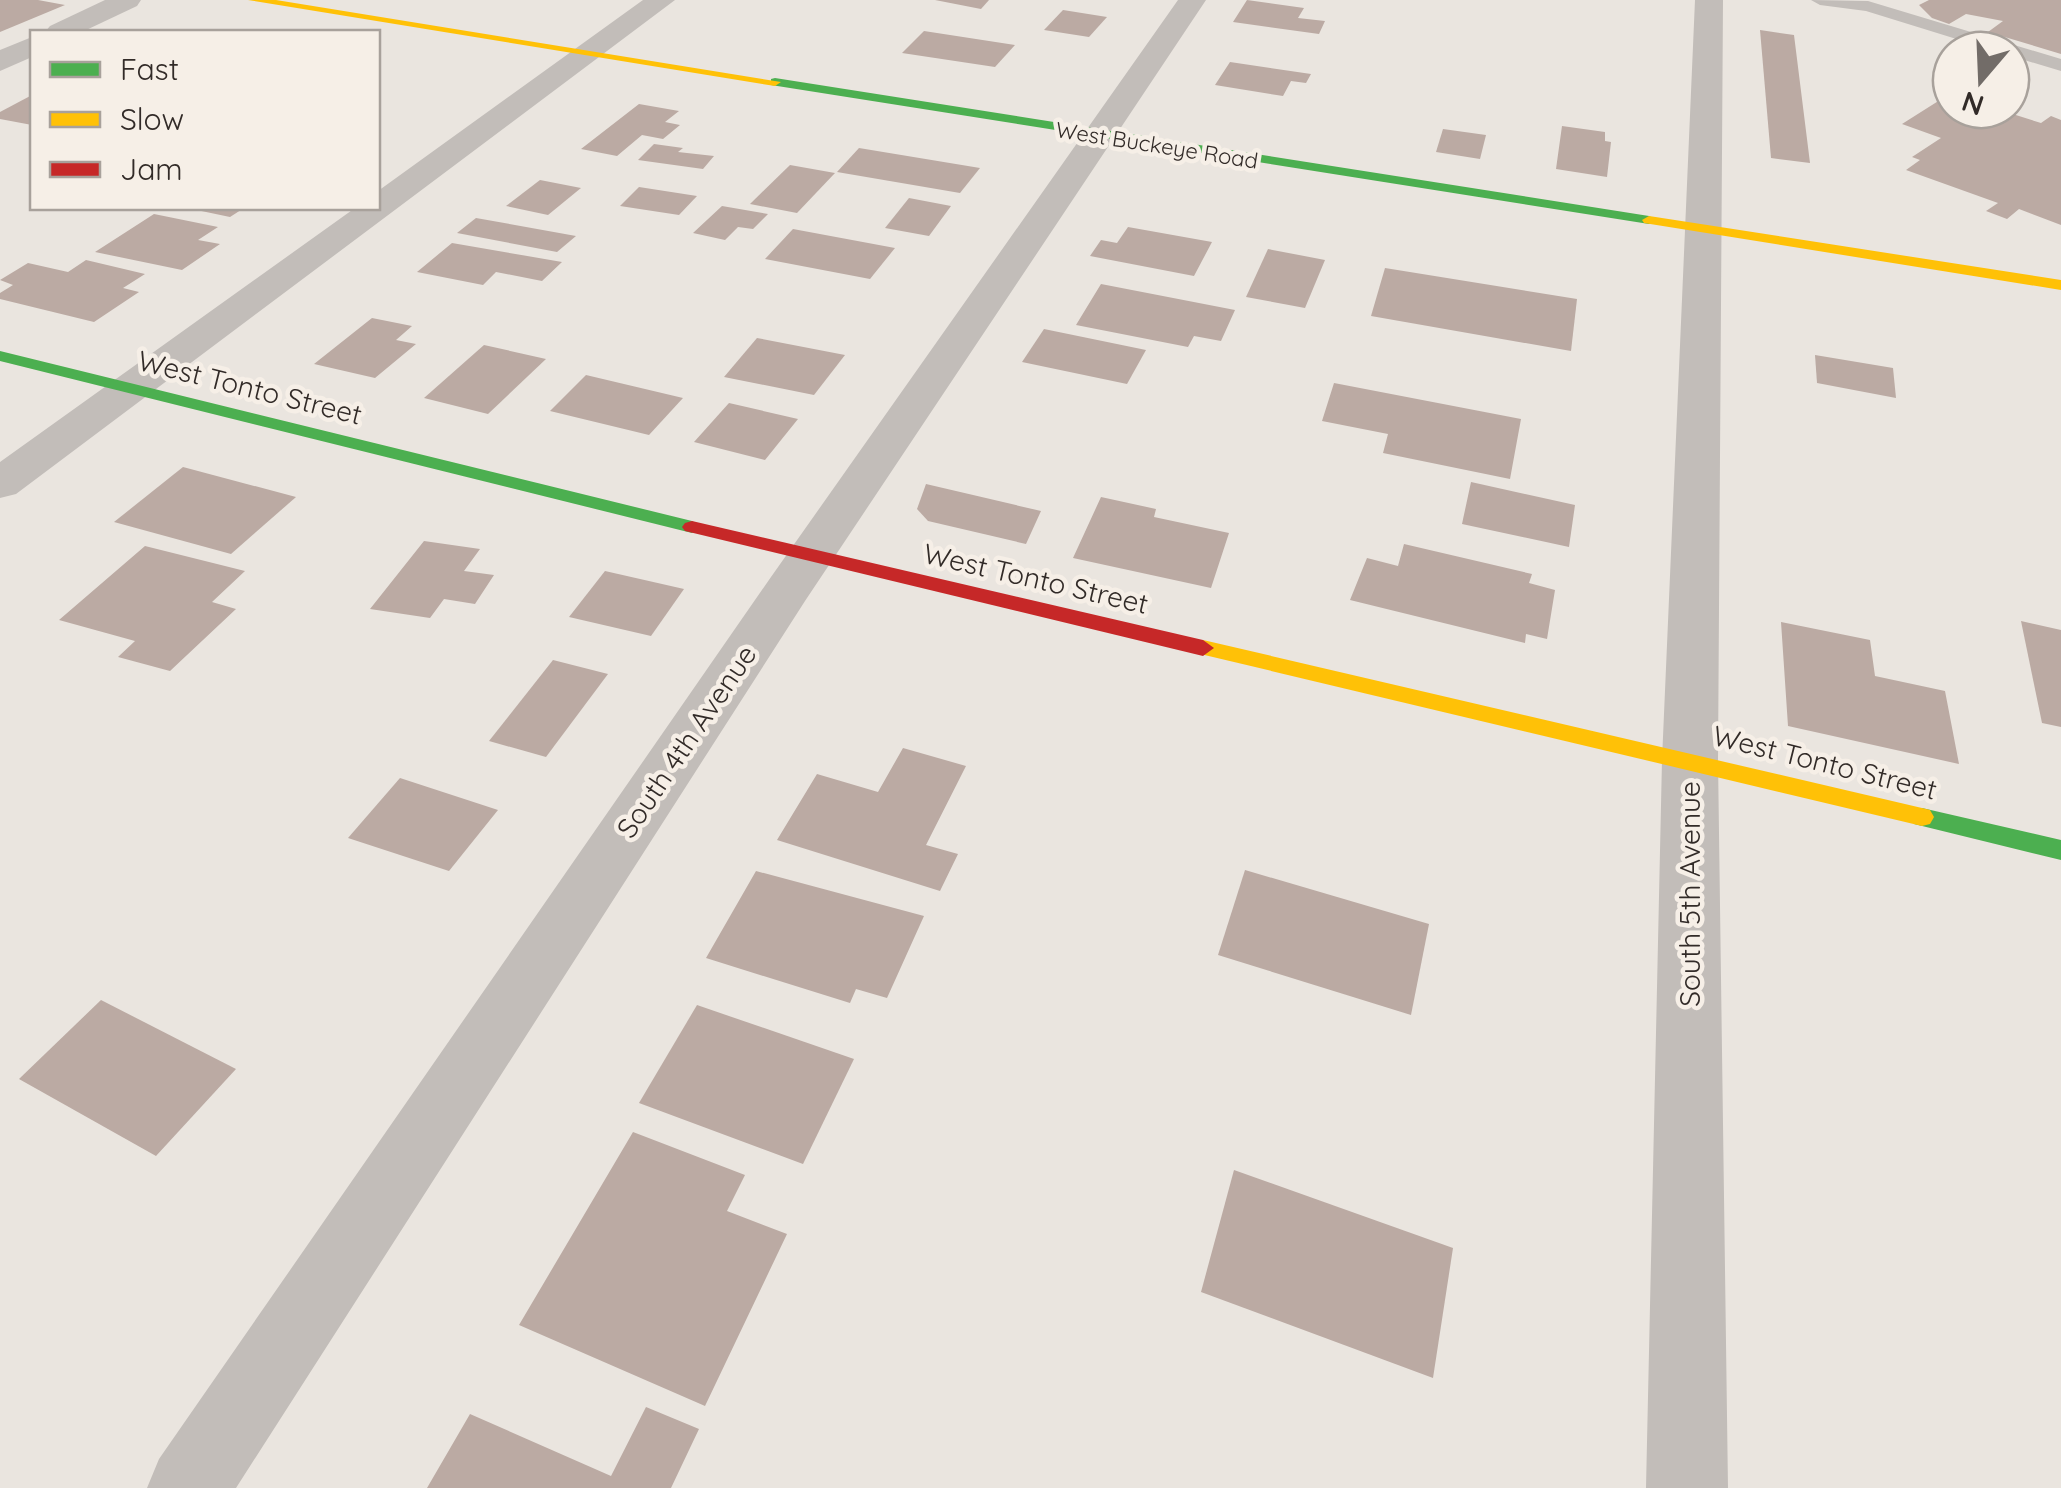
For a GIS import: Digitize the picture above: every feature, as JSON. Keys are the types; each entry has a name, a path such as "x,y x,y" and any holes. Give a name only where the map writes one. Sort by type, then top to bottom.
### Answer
{"main road":[{"name":"West Buckeye Road","path":"254,0 2061,285"},
{"name":"West Tonto Street","path":"0,356 810,556 2061,850"}],"street":[{"path":"64,30 127,0"},
{"path":"380,205 660,0"},
{"name":"South 4th Avenue","path":"188,1488 810,556 1192,0"},
{"name":"South 5th Avenue","path":"1687,1488 1690,760 1708,0"},
{"path":"0,62 30,47"},
{"path":"0,484 373,210"}],"lane":[{"path":"1820,0 1868,6 2061,65"}],"building":[{"path":"0,0 38,0 65,5 0,32"},
{"path":"935,0 989,0 981,9"},
{"path":"1247,0 1304,8 1298,18 1325,21 1319,34 1233,22"},
{"path":"1929,0 2061,0 2061,54 2031,45 2031,30 1991,30 2003,21 1966,14 1949,24 1932,18 1919,5"},
{"path":"1063,10 1107,17 1089,37 1044,30"},
{"path":"1760,30 1794,35 1810,163 1771,158"},
{"path":"924,31 1015,45 995,67 902,53"},
{"path":"1230,62 1311,74 1306,83 1291,81 1283,96 1215,85"},
{"path":"30,96 30,125 0,119 0,112"},
{"path":"639,104 679,111 665,122 680,125 663,139 642,135 617,156 581,149"},
{"path":"1931,106 1931,130 2031,130 2031,120 2041,123 2051,116 2061,120 2061,225 2019,209 2007,219 1986,211 1998,203 1906,170 1920,160 1912,157 1941,138 1902,124"},
{"path":"1562,126 1605,132 1605,141 1611,142 1607,177 1556,169"},
{"path":"1443,129 1486,135 1480,159 1436,152"},
{"path":"654,144 683,148 678,152 714,156 703,169 638,160"},
{"path":"859,148 980,168 960,193 837,172"},
{"path":"790,165 835,173 797,213 750,204"},
{"path":"540,180 581,188 548,215 506,206"},
{"path":"639,187 697,196 679,215 620,206"},
{"path":"909,198 951,206 929,236 885,228"},
{"path":"722,206 768,214 753,229 738,227 725,240 693,233"},
{"path":"197,210 241,210 230,217"},
{"path":"154,214 218,227 198,240 220,244 182,270 95,252"},
{"path":"476,218 576,236 557,252 457,233"},
{"path":"1128,227 1212,242 1194,276 1090,256 1101,240 1117,243"},
{"path":"793,229 895,248 870,279 765,259"},
{"path":"452,243 562,262 542,281 496,272 483,285 417,272"},
{"path":"1268,249 1325,260 1305,308 1246,297"},
{"path":"86,260 145,274 123,288 139,292 94,322 0,299 0,293 13,285 0,280 28,263 68,272"},
{"path":"1385,268 1577,299 1571,351 1371,316"},
{"path":"1101,284 1235,310 1221,341 1194,336 1188,347 1076,325"},
{"path":"372,318 412,326 396,340 416,344 375,378 314,364"},
{"path":"1044,329 1146,350 1127,384 1022,362"},
{"path":"757,338 845,355 814,395 724,377"},
{"path":"484,345 546,359 488,414 424,398"},
{"path":"1815,355 1893,368 1896,398 1817,383"},
{"path":"586,375 683,398 649,435 550,411"},
{"path":"1334,383 1521,419 1510,479 1383,453 1388,434 1322,421"},
{"path":"729,403 798,419 765,460 694,442"},
{"path":"183,467 296,497 231,554 114,522"},
{"path":"1471,482 1575,505 1569,547 1462,524"},
{"path":"926,484 1041,511 1026,544 928,521 917,509"},
{"path":"1101,497 1156,509 1154,517 1229,533 1211,588 1073,558"},
{"path":"424,541 480,549 464,571 494,575 475,604 444,599 430,618 370,609"},
{"path":"1404,544 1532,574 1529,583 1555,590 1547,639 1526,634 1525,643 1350,600 1367,558 1398,566"},
{"path":"145,546 245,571 212,602 236,609 170,671 118,657 135,641 59,620"},
{"path":"605,571 684,589 651,636 569,617"},
{"path":"2021,621 2061,630 2061,727 2042,723"},
{"path":"1781,622 1870,640 1875,676 1945,691 1959,764 1788,726"},
{"path":"553,660 608,674 546,757 489,741"},
{"path":"903,748 966,766 926,845 958,854 940,891 777,840 817,774 878,792"},
{"path":"400,778 498,810 449,871 348,838"},
{"path":"1245,870 1429,924 1411,1015 1218,955"},
{"path":"756,871 924,916 887,998 856,989 850,1003 706,958"},
{"path":"101,1000 236,1069 156,1156 19,1079"},
{"path":"697,1005 854,1059 803,1164 639,1103"},
{"path":"633,1132 745,1175 727,1211 787,1234 705,1406 519,1325"},
{"path":"1234,1170 1453,1248 1433,1378 1201,1292"},
{"path":"646,1407 699,1429 671,1488 427,1488 470,1414 611,1476"}],"traffic: fast":[{"path":"775,82 1649,220"},
{"path":"0,356 692,527"},
{"path":"1922,817 2061,850"}],"traffic: slow":[{"path":"254,0 775,82"},
{"path":"1649,220 2061,285"},
{"path":"1203,648 1922,817"}],"traffic: jam":[{"path":"692,527 1203,648"}]}
